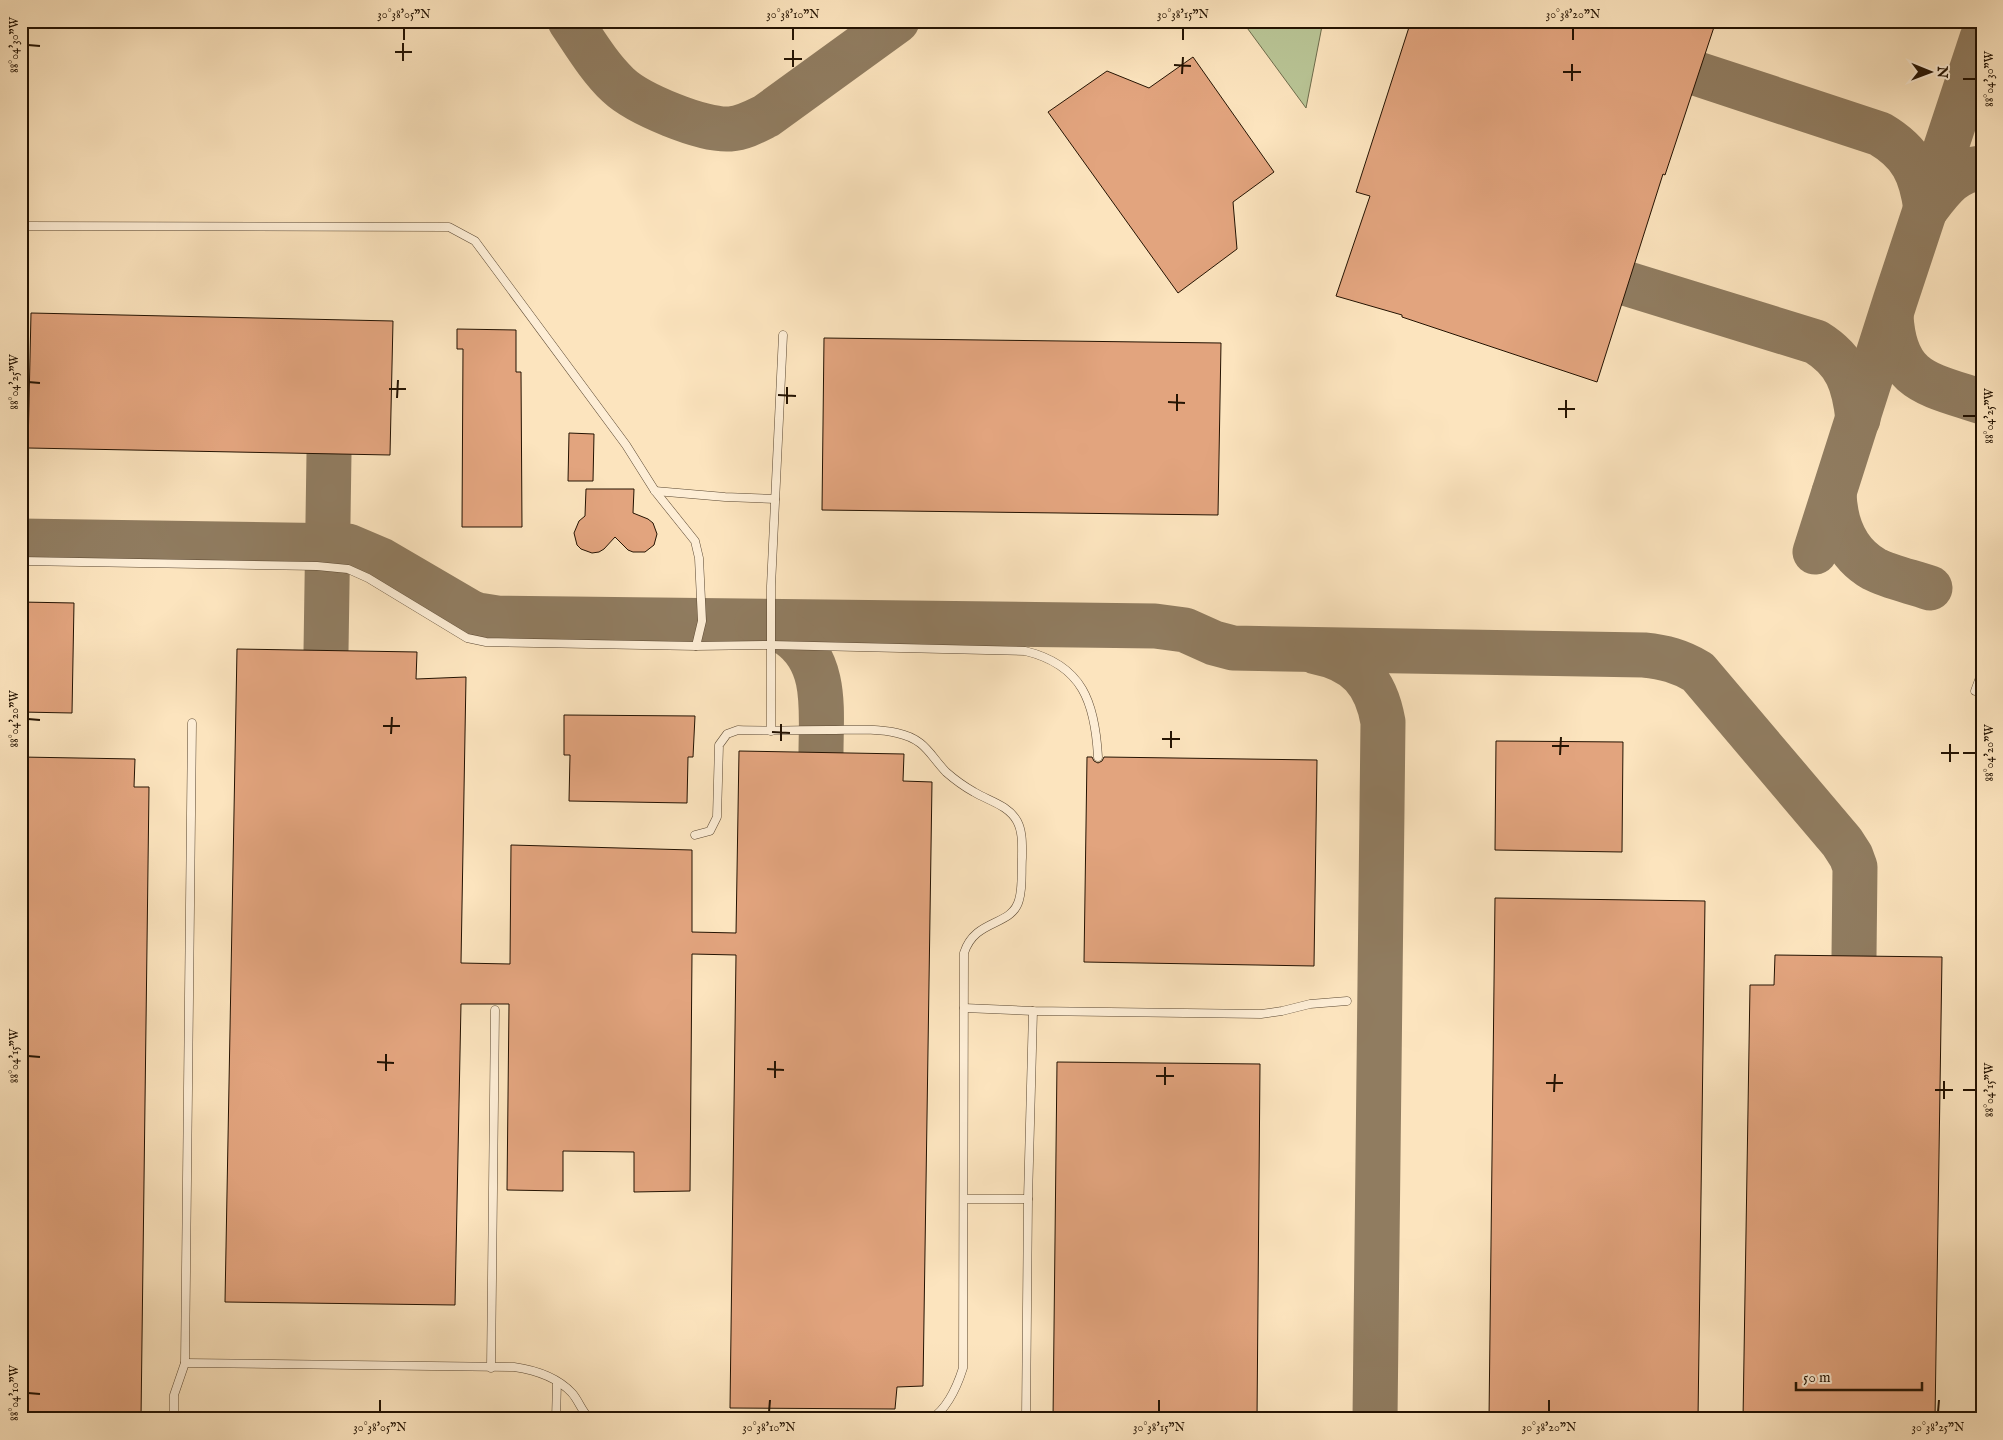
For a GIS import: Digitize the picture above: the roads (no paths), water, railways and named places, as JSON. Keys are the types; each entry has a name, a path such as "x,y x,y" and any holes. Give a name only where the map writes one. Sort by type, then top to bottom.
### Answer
{"lane":[{"path":"21,226 449,227 475,241 626,445 655,491 695,540 699,558 702,621 696,646"},
{"path":"771,731 771,586 783,335"},
{"path":"655,491 775,499"},
{"path":"21,561 317,566 348,569 368,578 467,638 486,642 696,646 771,645 1025,651 1041,655 1067,672 1081,686 1091,704 1095,719 1098,757"},
{"path":"1982,672 1975,691 1982,693"},
{"path":"174,1419 174,1395 185,1363 192,724"},
{"path":"695,835 710,831 716,817 719,744 727,734 738,730 870,730 912,737 925,746 947,772 972,791 1003,806 1018,822 1022,840 1019,901 1016,908 1007,916 976,932 967,944 964,953 962,1368 958,1385 948,1401 931,1419"},
{"path":"964,1008 1033,1011 1261,1014 1310,1004 1347,1001"},
{"path":"491,1368 495,1010"},
{"path":"1026,1419 1028,1199 1033,1011"},
{"path":"964,1199 1028,1199"},
{"path":"185,1363 514,1367 534,1370 557,1382 570,1392 590,1419"},
{"path":"556,1419 557,1382"},
{"path":"581,1405 581,1419"}]}
